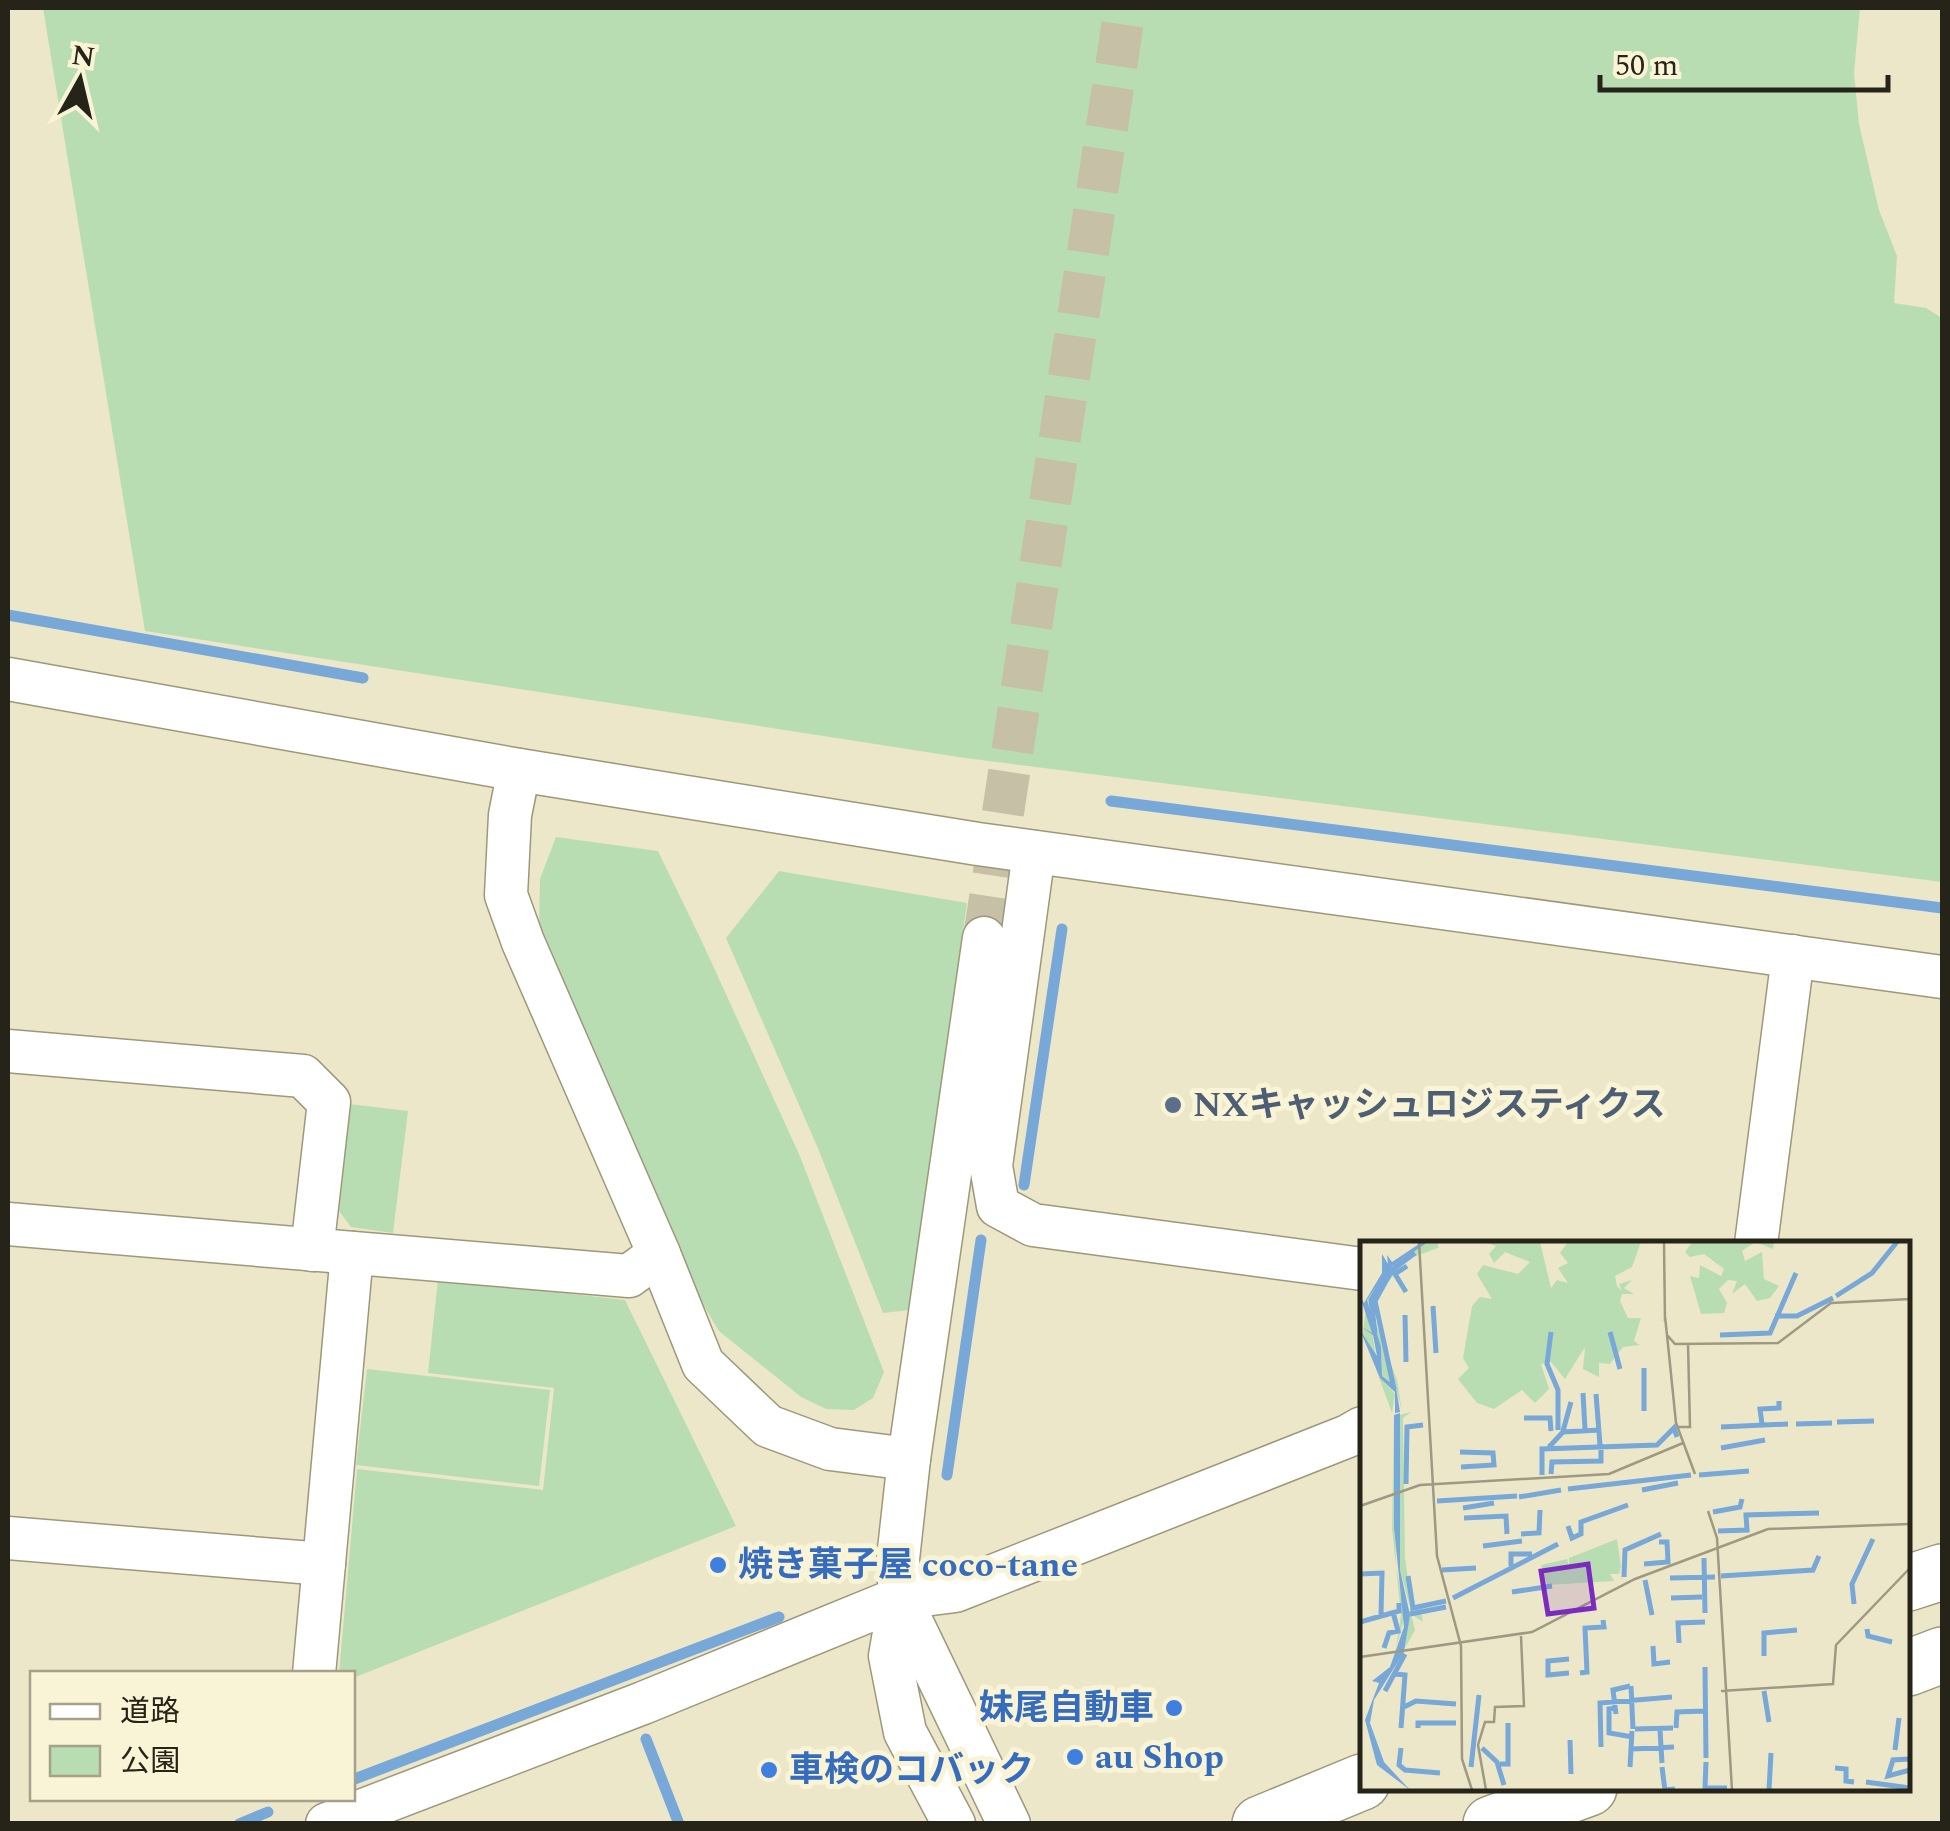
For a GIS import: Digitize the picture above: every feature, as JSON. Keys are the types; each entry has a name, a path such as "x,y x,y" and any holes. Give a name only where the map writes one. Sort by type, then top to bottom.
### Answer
{"main road":[{"path":"1910,1582 1942,1572"},
{"path":"1910,1667 1942,1654"},
{"path":"1260,1824 1360,1783"},
{"path":"1491,1824 1581,1791"}],"street":[{"path":"8,679 519,770 1034,852 1942,977"},
{"path":"519,770 510,814 506,895 702,1364 768,1426 830,1449 909,1459"},
{"path":"1034,852 991,1166 998,1206 1034,1225 1360,1269"},
{"path":"954,1824 905,1732 890,1656 900,1598 898,1559 909,1459 984,938"},
{"path":"1756,1241 1793,956"},
{"path":"8,1052 303,1076 329,1102 332,1251 324,1564 314,1671"},
{"path":"8,1224 629,1276 659,1254"},
{"path":"327,1824 625,1710 900,1598 955,1591 1360,1429"},
{"path":"8,1538 324,1564"},
{"path":"900,1598 1009,1824"}],"green space":[{"path":"43,8 1860,8 1854,73 1859,124 1879,210 1897,256 1894,303 1926,308 1942,318 1942,882 965,758 145,631"},
{"path":"556,837 658,851 799,1154 884,1372 873,1398 854,1410 826,1409 801,1397 719,1331 670,1250 539,928 540,879"},
{"path":"779,871 967,903 909,1310 883,1313 817,1146 726,938"},
{"path":"349,1104 408,1111 393,1233 351,1227 336,1207"},
{"path":"438,1279 625,1300 736,1526 355,1677 355,1671 339,1671 357,1469 543,1490 554,1388 428,1373"},
{"path":"367,1369 550,1390 539,1486 356,1465"}],"waterway":[{"path":"8,615 363,678"},
{"path":"1111,801 1942,908"},
{"path":"1024,1185 1062,929"},
{"path":"947,1475 981,1240"},
{"path":"355,1779 779,1617"},
{"path":"646,1739 679,1824"},
{"path":"239,1824 268,1812"}],"tunnel":[{"path":"984,938 1125,8"}],"place":[{"name":"NXキャッシュロジスティクス","path":"1173,1105"},
{"name":"焼き菓子屋 coco-tane","path":"718,1565"},
{"name":"妹尾自動車","path":"1174,1708"},
{"name":"au Shop","path":"1075,1757"},
{"name":"車検のコバック","path":"769,1770"}]}
